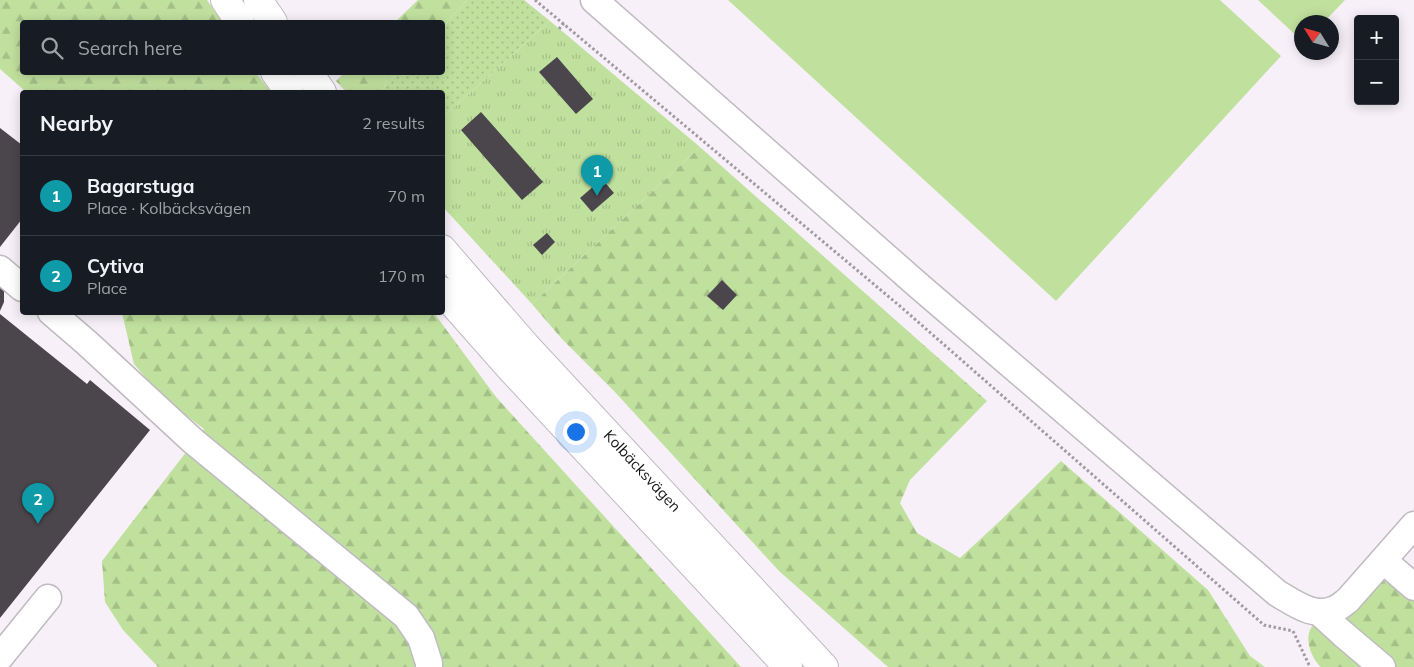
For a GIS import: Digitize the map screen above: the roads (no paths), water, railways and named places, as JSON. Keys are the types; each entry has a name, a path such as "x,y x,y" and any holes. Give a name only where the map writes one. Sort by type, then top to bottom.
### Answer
{"highway":[{"path":"225,0 239,20"},
{"path":"258,0 272,20"},
{"path":"277,75 287,90"},
{"path":"310,75 321,90"},
{"name":"Kolbäcksvägen","path":"445,253 526,346 824,667"},
{"name":"Kolbäcksvägen","path":"445,294 511,369 788,667"}],"street":[{"path":"594,0 919,286 1277,593 1294,603 1320,613 1382,667"},
{"path":"0,269 20,286"},
{"path":"54,315 193,442 406,616 421,638 429,667"},
{"path":"1320,613 1335,609 1348,600 1414,525"},
{"path":"1384,561 1414,587"},
{"path":"0,657 48,598"}],"place":[{"name":"Bagarstuga","path":"597,196"},
{"name":"Cytiva","path":"38,524"}]}
